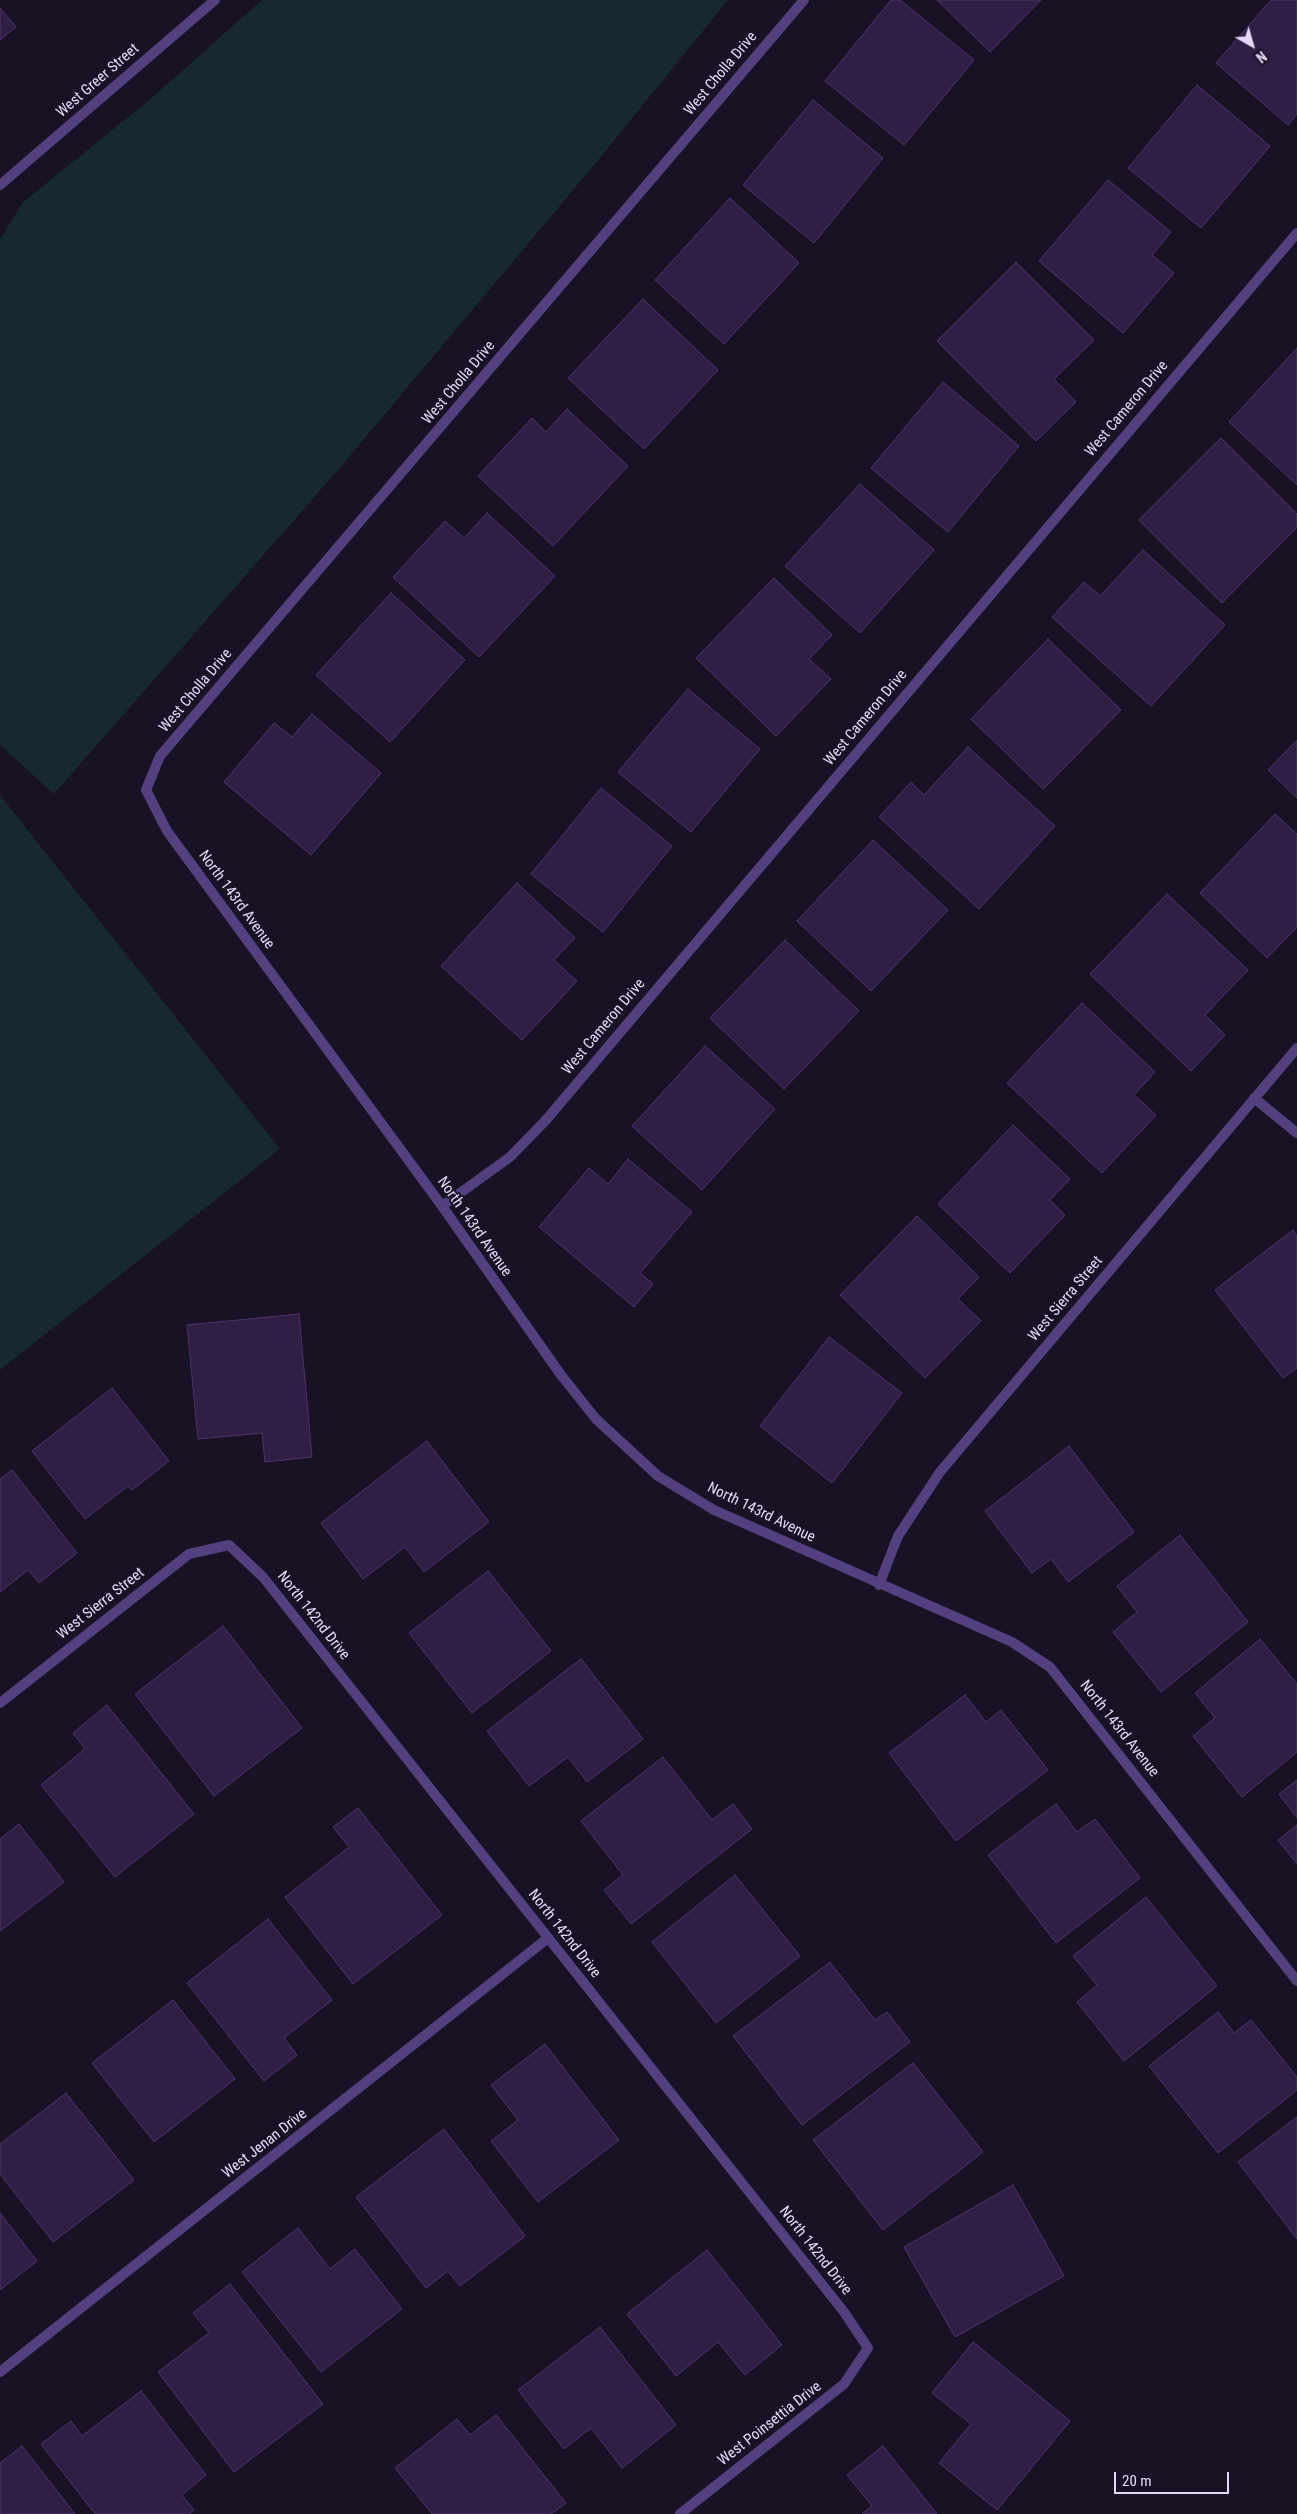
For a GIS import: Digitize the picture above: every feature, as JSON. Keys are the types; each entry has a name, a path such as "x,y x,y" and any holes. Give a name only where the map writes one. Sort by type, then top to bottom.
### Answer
{"street":[{"name":"West Greer Street","path":"0,185 215,0"},
{"name":"West Cholla Drive","path":"146,790 160,756 804,0"},
{"name":"West Cameron Drive","path":"442,1206 510,1156 546,1120 1297,232"},
{"name":"North 143rd Avenue","path":"146,790 167,831 442,1206 561,1375 596,1419 658,1476 714,1510 1012,1642 1050,1668 1297,1981"},
{"name":"West Sierra Street","path":"880,1585 898,1536 940,1472 1297,1048"},
{"path":"1254,1098 1297,1133"},
{"name":"West Sierra Street","path":"0,1703 189,1554 229,1545"},
{"name":"North 142nd Drive","path":"229,1545 263,1577 844,2312 868,2348"},
{"name":"West Jenan Drive","path":"0,2372 548,1938"},
{"name":"West Poinsettia Drive","path":"680,2514 844,2384 868,2348"}],"green space":[{"path":"262,0 728,0 595,164 338,470 54,794 0,745 0,239 23,202 147,102"},
{"path":"0,795 280,1149 0,1370"}],"building":[{"path":"891,0 900,0 974,60 904,145 825,81"},
{"path":"937,0 1041,0 990,52"},
{"path":"1271,0 1297,0 1297,114 1288,125 1216,63"},
{"path":"0,8 16,27 0,40"},
{"path":"1197,85 1270,146 1201,228 1128,168"},
{"path":"813,100 883,158 814,243 743,185"},
{"path":"1108,180 1171,232 1152,255 1174,273 1123,333 1039,261"},
{"path":"730,198 799,263 724,344 655,280"},
{"path":"1016,262 1094,340 1054,379 1076,402 1036,441 937,341"},
{"path":"643,299 718,370 644,449 568,378"},
{"path":"1297,348 1297,485 1229,422"},
{"path":"943,382 1019,446 948,532 871,468"},
{"path":"567,409 628,466 553,546 478,476 532,418 546,432"},
{"path":"1221,438 1297,514 1297,527 1222,603 1139,520"},
{"path":"860,484 934,550 860,633 785,566"},
{"path":"487,513 555,576 479,657 393,577 445,521 464,538"},
{"path":"1143,550 1225,625 1151,706 1052,617 1084,582 1100,596"},
{"path":"774,578 832,635 809,659 831,679 776,736 696,658"},
{"path":"391,593 465,660 390,742 316,675"},
{"path":"1048,639 1121,710 1043,789 971,719"},
{"path":"688,689 760,749 691,832 618,772"},
{"path":"312,714 381,773 311,855 224,782 274,723 292,737"},
{"path":"1297,740 1297,798 1268,770"},
{"path":"968,747 1055,826 979,909 879,817 911,782 924,795"},
{"path":"601,788 672,846 603,932 531,874"},
{"path":"1275,814 1297,834 1297,927 1267,958 1200,893"},
{"path":"873,840 948,910 871,991 797,921"},
{"path":"517,883 575,938 554,960 577,981 522,1040 441,966"},
{"path":"1167,894 1248,970 1205,1015 1225,1035 1191,1071 1090,974"},
{"path":"785,940 859,1011 784,1089 710,1018"},
{"path":"1082,1003 1155,1072 1134,1095 1156,1115 1102,1173 1007,1083"},
{"path":"705,1046 775,1109 702,1190 632,1126"},
{"path":"1013,1125 1070,1179 1050,1200 1065,1215 1010,1273 938,1204"},
{"path":"628,1159 692,1212 640,1273 653,1284 634,1307 539,1227 589,1168 608,1184"},
{"path":"917,1216 979,1277 958,1299 981,1321 925,1378 840,1295"},
{"path":"1293,1230 1297,1236 1297,1368 1283,1378 1215,1290"},
{"path":"299,1314 312,1457 265,1462 262,1433 198,1439 187,1325"},
{"path":"829,1337 902,1393 832,1483 760,1426"},
{"path":"112,1388 169,1461 132,1490 128,1486 85,1519 32,1451"},
{"path":"427,1441 489,1522 424,1572 405,1547 363,1579 321,1523"},
{"path":"1069,1446 1134,1532 1068,1582 1051,1559 1032,1573 985,1511"},
{"path":"12,1470 77,1553 39,1583 28,1570 0,1592 0,1479"},
{"path":"1180,1535 1248,1622 1161,1692 1113,1632 1137,1612 1117,1586"},
{"path":"488,1571 551,1651 472,1713 409,1633"},
{"path":"223,1626 302,1728 214,1796 135,1694"},
{"path":"1260,1639 1297,1684 1297,1752 1242,1797 1193,1736 1215,1718 1195,1693"},
{"path":"581,1659 643,1739 587,1782 568,1757 529,1786 487,1731"},
{"path":"965,1695 986,1722 1001,1710 1048,1770 956,1841 889,1753"},
{"path":"107,1705 194,1814 115,1877 41,1785 85,1749 73,1733"},
{"path":"663,1757 712,1820 733,1804 752,1829 631,1924 604,1890 623,1875 581,1821"},
{"path":"1297,1780 1297,1818 1279,1794"},
{"path":"1056,1804 1077,1832 1095,1819 1140,1878 1056,1943 988,1855"},
{"path":"358,1808 442,1915 353,1984 285,1897 349,1847 333,1827"},
{"path":"19,1824 64,1882 0,1931 0,1839"},
{"path":"1297,1825 1297,1864 1278,1840"},
{"path":"735,1875 800,1956 716,2023 652,1942"},
{"path":"1146,1897 1217,1986 1124,2061 1077,2002 1097,1985 1073,1956"},
{"path":"268,1919 332,2000 284,2038 297,2055 264,2081 187,1983"},
{"path":"830,1962 875,2020 887,2012 910,2042 802,2125 733,2036"},
{"path":"173,2000 235,2079 154,2142 92,2063"},
{"path":"1218,2012 1234,2033 1251,2020 1297,2077 1297,2090 1218,2153 1149,2066"},
{"path":"545,2044 619,2140 538,2202 491,2141 518,2120 491,2085"},
{"path":"913,2063 983,2152 883,2230 813,2140"},
{"path":"66,2093 134,2180 53,2242 0,2174 0,2144"},
{"path":"1297,2117 1297,2239 1238,2162"},
{"path":"444,2129 525,2236 460,2286 448,2271 426,2288 356,2197"},
{"path":"1013,2185 1064,2276 955,2337 904,2247"},
{"path":"0,2213 37,2261 0,2290"},
{"path":"298,2228 330,2269 355,2249 402,2309 321,2372 242,2272"},
{"path":"707,2250 782,2345 745,2375 718,2342 676,2376 627,2314"},
{"path":"230,2284 323,2404 234,2472 158,2372 209,2333 193,2313"},
{"path":"600,2327 676,2425 622,2468 591,2428 564,2449 518,2390"},
{"path":"973,2342 1070,2421 997,2510 939,2463 971,2424 932,2393"},
{"path":"141,2391 206,2475 182,2495 194,2510 189,2514 95,2514 41,2444 71,2421 82,2436"},
{"path":"496,2415 566,2503 551,2514 432,2514 395,2468 457,2419 470,2435"},
{"path":"22,2446 75,2514 0,2514 0,2463"},
{"path":"883,2446 937,2514 862,2514 872,2506 847,2475"}]}
